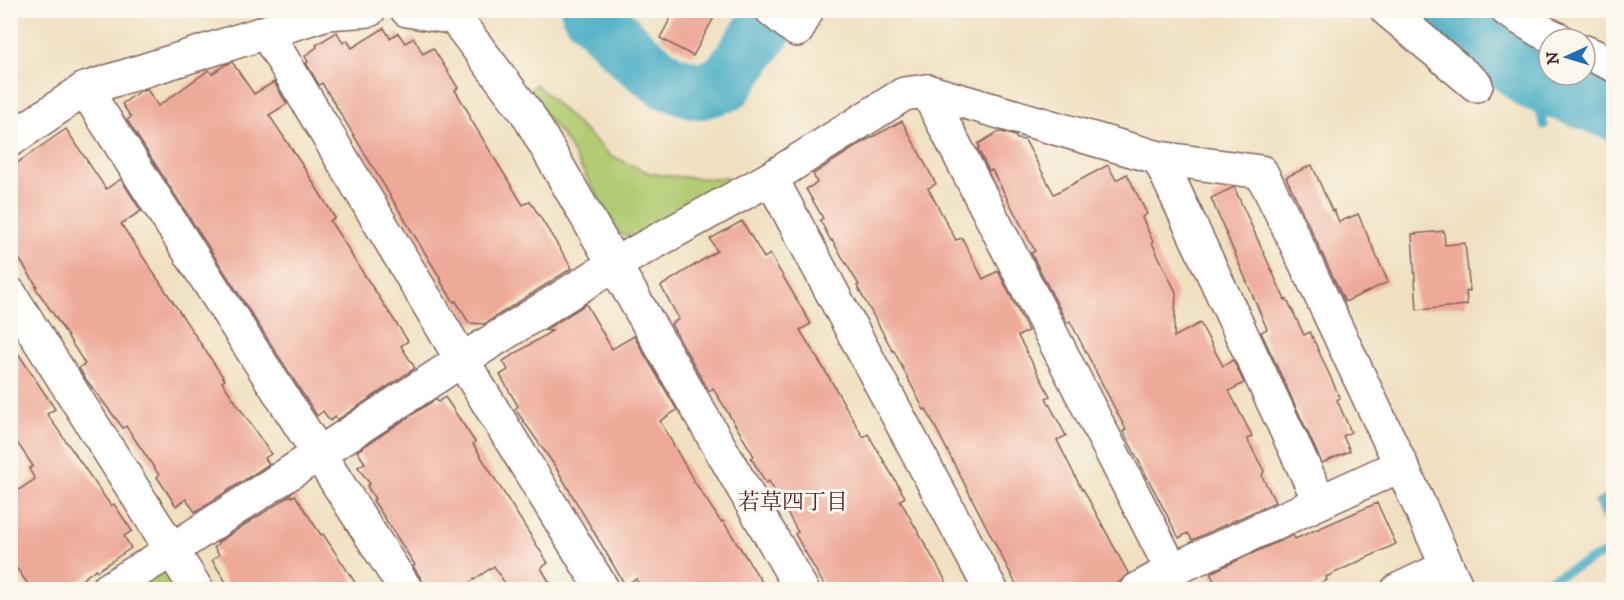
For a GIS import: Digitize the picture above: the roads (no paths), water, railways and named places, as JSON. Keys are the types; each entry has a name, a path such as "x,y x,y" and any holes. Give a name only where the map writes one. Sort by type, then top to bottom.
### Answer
{"street":[{"path":"10,140 86,89 327,13 369,10"},
{"path":"406,10 455,18 527,113 802,590"},
{"path":"1387,10 1476,85"},
{"path":"1507,10 1537,29"},
{"path":"266,32 603,590"},
{"path":"1597,57 1614,65"},
{"path":"86,89 406,590"},
{"path":"927,91 1172,570"},
{"path":"107,590 462,360 615,264 771,178 904,94 927,91 1159,158 1261,172 1401,465 1452,578 1398,590"},
{"path":"1159,158 1320,502"},
{"path":"771,178 991,590"},
{"path":"10,294 197,590"},
{"path":"1137,590 1172,570 1401,465"}],"water":[{"path":"1613,491 1613,541 1595,502"}],"waterway":[{"path":"589,10 635,57 668,82 699,91 725,84 777,10"},
{"path":"1428,10 1492,50 1531,81 1614,112"},
{"path":"1531,81 1544,125"},
{"path":"1527,590 1614,549"}],"district":[{"name":"若草四丁目","path":"793,502"}]}
